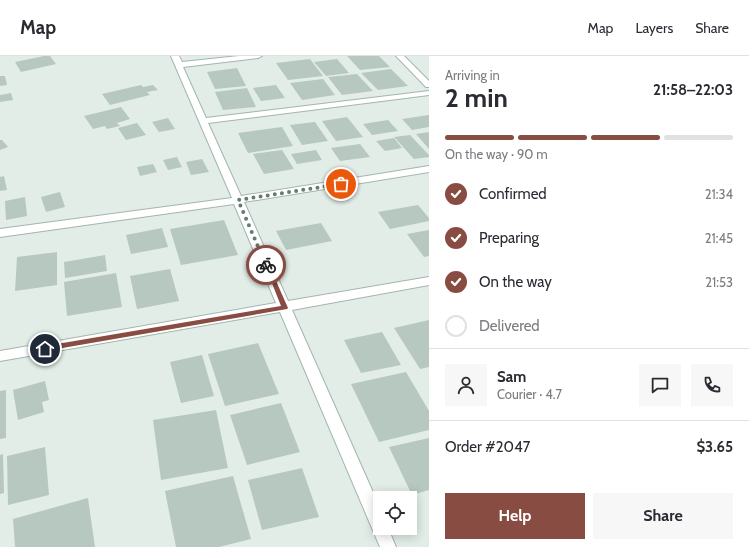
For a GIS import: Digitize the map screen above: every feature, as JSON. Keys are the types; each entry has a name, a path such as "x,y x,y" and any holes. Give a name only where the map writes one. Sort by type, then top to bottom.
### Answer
{"street":[{"path":"258,56 177,60 373,512"},
{"path":"400,56 429,85"},
{"path":"204,121 429,93"},
{"path":"0,233 238,200 429,169"},
{"path":"0,356 285,308 429,281"},
{"path":"383,535 388,547"}],"building":[{"path":"50,56 56,64 21,72 15,62"},
{"path":"347,56 379,56 390,67 360,70"},
{"path":"310,59 323,76 288,80 276,63"},
{"path":"337,59 349,73 326,76 314,62"},
{"path":"237,68 246,86 215,89 207,72"},
{"path":"391,69 408,86 378,90 361,73"},
{"path":"357,74 373,91 342,95 328,77"},
{"path":"0,76 5,76 7,85 0,86"},
{"path":"323,79 335,95 302,100 290,83"},
{"path":"141,85 143,87 153,85 158,90 147,92 150,95 110,105 102,94"},
{"path":"276,85 285,98 261,101 253,88"},
{"path":"247,88 256,107 223,110 215,92"},
{"path":"11,93 13,100 0,102 0,95"},
{"path":"121,107 130,119 117,123 120,126 107,129 105,126 93,129 84,116"},
{"path":"429,115 429,127 412,130 402,119"},
{"path":"347,117 363,137 336,141 322,121"},
{"path":"168,118 175,129 159,132 152,122"},
{"path":"388,120 398,131 372,135 363,124"},
{"path":"315,122 328,141 302,145 290,125"},
{"path":"137,123 146,135 126,140 118,128"},
{"path":"282,127 293,146 248,153 238,133"},
{"path":"429,132 429,149 416,134"},
{"path":"410,135 429,155 429,157 414,159 394,137"},
{"path":"394,138 402,148 385,151 376,141"},
{"path":"0,140 2,140 8,147 0,150"},
{"path":"360,144 370,157 340,161 331,148"},
{"path":"282,150 294,169 264,174 253,154"},
{"path":"316,150 322,160 297,164 291,154"},
{"path":"177,157 182,167 168,170 163,160"},
{"path":"202,159 209,172 191,175 186,162"},
{"path":"153,164 157,172 140,176 137,167"},
{"path":"4,176 7,190 0,191 0,177"},
{"path":"60,192 65,207 46,212 41,197"},
{"path":"25,197 27,216 6,220 5,201"},
{"path":"418,205 429,218 429,221 390,229 378,212"},
{"path":"224,220 238,255 181,265 170,229"},
{"path":"321,223 332,241 286,250 276,231"},
{"path":"162,228 168,247 131,254 126,235"},
{"path":"429,230 429,256 424,257 407,234"},
{"path":"57,252 57,285 15,291 17,257"},
{"path":"105,255 107,271 65,278 64,262"},
{"path":"170,269 179,301 137,309 130,276"},
{"path":"116,273 122,307 67,316 64,282"},
{"path":"429,320 429,367 420,369 394,328"},
{"path":"382,332 401,365 361,373 344,340"},
{"path":"258,343 279,394 225,406 208,354"},
{"path":"202,355 214,396 181,403 170,362"},
{"path":"406,372 429,411 429,430 379,442 351,384"},
{"path":"45,381 49,400 42,402 44,412 18,420 13,390"},
{"path":"6,390 6,438 0,439 0,391"},
{"path":"281,403 300,452 247,465 230,415"},
{"path":"216,410 228,468 161,480 153,420"},
{"path":"429,438 429,490 417,494 417,491 410,491 389,447"},
{"path":"45,447 49,495 8,505 7,456"},
{"path":"3,454 4,493 0,494 0,455"},
{"path":"302,468 319,517 262,530 248,480"},
{"path":"233,476 251,539 219,547 176,547 165,491"},
{"path":"88,498 95,547 15,547 13,519"}],"way so far":[{"path":"266,265 238,200 341,184"}],"route":[{"path":"45,349 285,308 266,265"}]}
